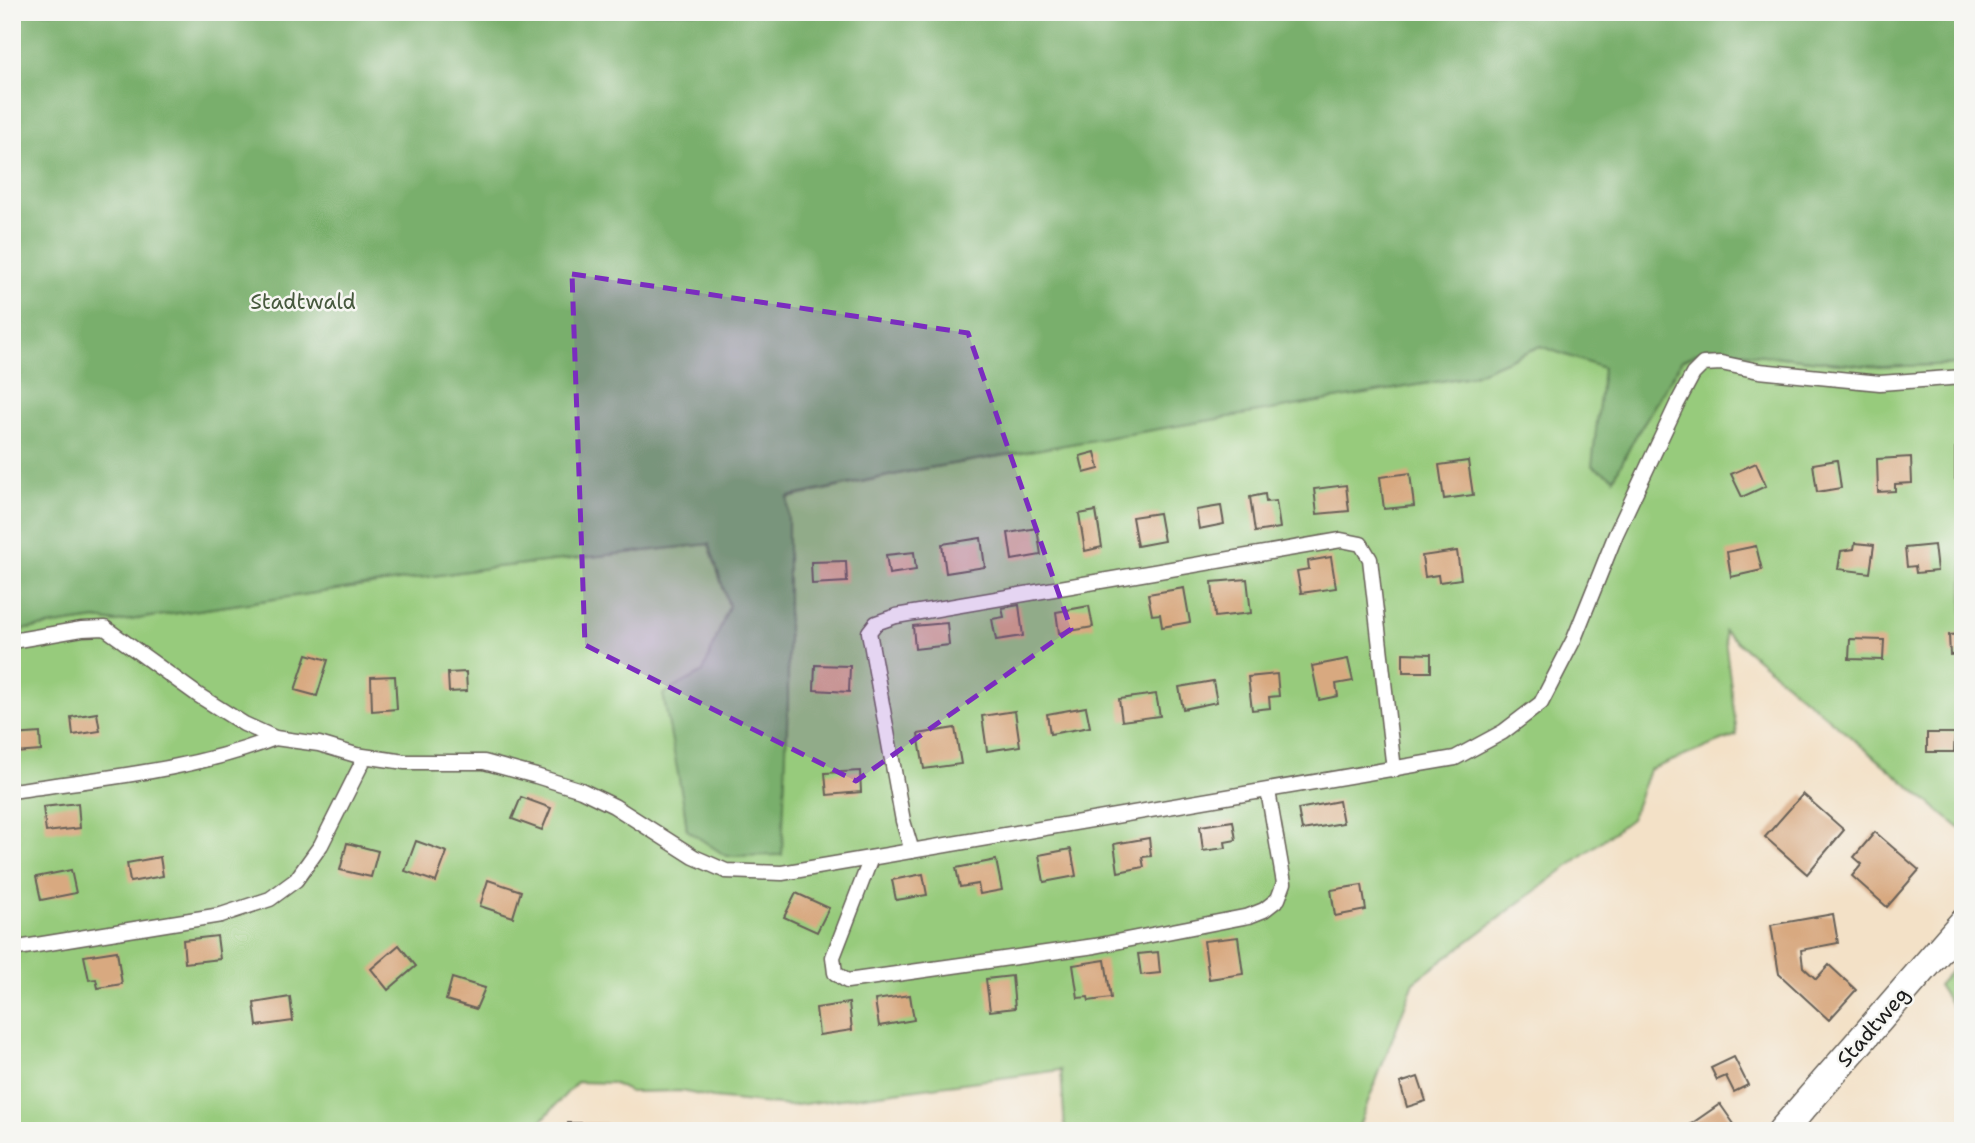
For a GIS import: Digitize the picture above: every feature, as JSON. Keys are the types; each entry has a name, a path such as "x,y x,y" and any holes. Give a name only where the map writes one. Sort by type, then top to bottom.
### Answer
{"street":[{"name":"Stadtweg","path":"1782,1131 1963,923"}],"lane":[{"path":"12,641 82,629 105,628 198,695 244,724 275,738 319,744 365,757 405,762 484,762 581,790 614,806 694,857 726,870 782,873 1455,758 1503,732 1541,703 1574,639 1616,534 1677,404 1693,374 1703,364 1721,363 1759,371 1880,383 1963,377"},
{"path":"912,851 903,821 869,632 876,623 896,616 1341,540 1361,544 1370,559 1394,770"},
{"path":"12,791 148,771 245,750 275,738"},
{"path":"12,949 221,915 270,899 296,880 321,845 365,757"},
{"path":"871,858 833,957 835,973 847,981 1095,946 1250,916 1264,910 1278,899 1284,883 1268,791"}],"highlighted area":[{"path":"572,274 968,333 1071,629 856,781 585,645"}],"green space":[{"name":"Stadtwald","path":"12,12 1963,12 1963,364 1878,367 1710,347 1682,360 1634,439 1614,478 1592,466 1603,368 1540,346 1471,376 917,470 788,497 788,701 782,855 726,856 687,830 663,694 703,672 729,606 709,544 488,568 116,622 96,619 12,631"},
{"path":"1540,346 1604,368 1600,408 1614,478 1634,439 1682,360 1710,347 1878,367 1963,364 1963,831 1724,631 1737,735 1649,770 1631,819 1414,982 1357,1131 1065,1131 1061,1070 789,1106 713,1098 682,1091 630,1092 612,1083 577,1082 532,1131 189,1131 188,1128 169,1131 12,1131 12,631 96,619 116,622 488,568 709,544 729,606 703,672 684,806 687,830 781,855 788,701 788,498 917,470 1471,376"},
{"path":"1963,957 1963,1023 1938,985"}],"building":[{"path":"1955,448 1963,448 1963,479 1955,479"},
{"path":"1095,452 1099,469 1084,473 1080,456"},
{"path":"1911,457 1912,483 1895,484 1895,491 1878,492 1877,459"},
{"path":"1837,460 1841,488 1817,492 1813,464"},
{"path":"1468,461 1473,495 1444,499 1439,465"},
{"path":"1756,463 1766,486 1742,497 1731,474"},
{"path":"1410,473 1414,506 1384,509 1380,477"},
{"path":"1346,485 1349,511 1317,514 1314,489"},
{"path":"1265,494 1266,502 1276,501 1280,528 1255,532 1250,497"},
{"path":"1221,506 1224,524 1199,529 1196,510"},
{"path":"1096,511 1102,547 1085,551 1079,514"},
{"path":"1159,513 1164,541 1137,546 1132,517"},
{"path":"1037,528 1041,555 1012,560 1008,533"},
{"path":"981,538 985,567 946,573 942,544"},
{"path":"1855,543 1874,545 1870,573 1838,569 1841,551 1854,549"},
{"path":"1934,545 1937,571 1916,573 1915,566 1907,567 1905,548"},
{"path":"1756,546 1762,570 1731,577 1727,552"},
{"path":"1457,551 1461,579 1439,582 1438,575 1425,577 1422,556"},
{"path":"914,552 916,570 889,574 886,555"},
{"path":"1331,557 1336,588 1301,593 1297,571 1309,569 1308,561"},
{"path":"846,561 847,582 812,584 811,562"},
{"path":"1247,579 1251,613 1215,617 1212,582"},
{"path":"1184,588 1190,622 1162,627 1160,614 1152,615 1148,594"},
{"path":"1019,605 1023,636 996,640 992,619 1004,617 1002,608"},
{"path":"1089,606 1093,627 1059,633 1056,612"},
{"path":"947,623 949,645 915,649 913,626"},
{"path":"1963,634 1963,654 1950,655 1949,635"},
{"path":"1850,639 1884,640 1883,660 1849,659"},
{"path":"1403,653 1431,654 1431,672 1403,672"},
{"path":"307,654 328,660 317,696 295,690"},
{"path":"1348,659 1353,681 1336,684 1338,696 1319,700 1312,666"},
{"path":"815,665 850,666 849,692 814,690"},
{"path":"466,672 467,691 449,692 448,673"},
{"path":"1277,674 1279,696 1269,697 1270,708 1252,710 1248,677"},
{"path":"395,676 397,709 372,711 371,677"},
{"path":"1213,681 1217,702 1183,709 1179,687"},
{"path":"1156,694 1160,716 1122,721 1119,699"},
{"path":"1086,707 1090,727 1050,734 1047,714"},
{"path":"1015,711 1020,746 987,751 982,716"},
{"path":"97,713 100,731 73,735 71,717"},
{"path":"955,728 961,764 924,769 918,734"},
{"path":"40,733 41,751 14,753 13,735"},
{"path":"1927,733 1955,733 1954,752 1927,752"},
{"path":"860,771 861,792 827,795 825,773"},
{"path":"1803,794 1844,830 1807,874 1765,837"},
{"path":"521,797 551,808 542,830 512,819"},
{"path":"1339,801 1343,823 1302,830 1298,809"},
{"path":"78,803 80,828 46,832 43,807"},
{"path":"1233,821 1236,840 1225,842 1226,848 1203,851 1200,826"},
{"path":"1875,832 1919,870 1887,907 1852,876 1862,864 1854,857"},
{"path":"1149,838 1151,856 1142,857 1144,867 1118,872 1114,844"},
{"path":"416,841 447,852 436,882 405,871"},
{"path":"347,843 378,851 371,877 340,870"},
{"path":"1071,849 1076,876 1044,882 1039,855"},
{"path":"160,857 163,876 130,882 127,863"},
{"path":"996,860 1002,890 980,894 978,884 960,887 956,868"},
{"path":"71,870 76,893 41,900 36,877"},
{"path":"923,874 927,895 896,900 892,880"},
{"path":"488,880 521,891 513,917 480,906"},
{"path":"1362,885 1366,910 1335,916 1331,890"},
{"path":"796,893 829,908 817,932 784,917"},
{"path":"1833,914 1838,943 1801,950 1803,967 1816,979 1829,965 1856,990 1829,1020 1779,974 1771,925"},
{"path":"217,936 220,959 185,963 183,940"},
{"path":"1238,937 1243,974 1209,979 1204,941"},
{"path":"399,945 416,966 388,990 371,969"},
{"path":"117,951 122,984 98,988 96,979 89,980 84,956"},
{"path":"1158,952 1160,973 1141,975 1138,954"},
{"path":"1105,960 1111,998 1089,1001 1088,997 1078,998 1073,965"},
{"path":"1012,976 1015,1008 990,1011 986,979"},
{"path":"452,978 485,988 476,1009 446,1000"},
{"path":"910,995 914,1020 879,1026 875,1000"},
{"path":"290,997 293,1021 257,1026 254,1003"},
{"path":"849,1003 852,1030 819,1035 816,1008"},
{"path":"1734,1057 1748,1085 1734,1092 1726,1076 1717,1080 1711,1068"},
{"path":"1418,1077 1426,1101 1407,1107 1400,1083"},
{"path":"1720,1104 1734,1124 1725,1131 1681,1131"},
{"path":"568,1123 606,1123 606,1131 568,1131"}]}
